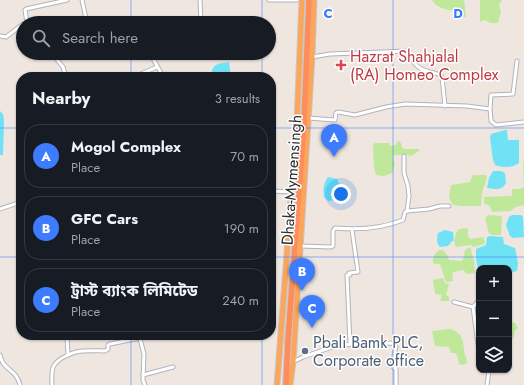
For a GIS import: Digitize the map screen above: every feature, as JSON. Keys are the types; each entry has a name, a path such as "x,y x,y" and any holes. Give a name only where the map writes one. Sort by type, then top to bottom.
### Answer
{"highway":[{"name":"Dhaka-Mymensingh","path":"277,385 297,122 302,0"},
{"path":"287,385 288,340 304,123 310,0"},
{"name":"Dhaka-Mymensingh","path":"290,385 293,362 312,57 314,0"},
{"path":"287,385 291,374"}],"street":[{"path":"25,16 26,9 67,0"},
{"path":"82,0 85,16"},
{"path":"200,0 201,16"},
{"path":"269,0 297,0"},
{"path":"0,36 6,36 16,30"},
{"path":"312,57 338,54 408,51 413,62 418,67 422,70 439,74 442,77 445,106"},
{"path":"57,60 63,67 64,72"},
{"path":"154,60 160,72"},
{"path":"517,60 513,94 491,95 491,121 496,125 524,122"},
{"path":"146,72 157,67"},
{"path":"308,118 335,120 336,113 338,112 355,115 405,104 467,106 490,109"},
{"path":"300,246 330,248 333,246 334,228 352,230 389,225 403,220 405,212 407,211 409,196 404,173 404,156"},
{"path":"276,191 292,192"},
{"path":"0,209 16,204"},
{"path":"407,211 429,210 440,206 449,206"},
{"path":"350,344 346,275 358,272 352,230"},
{"path":"477,337 473,307 478,301"},
{"path":"454,302 473,307"},
{"path":"67,340 68,355"},
{"path":"52,385 54,365 58,360 75,352 105,351 108,349 108,345 110,344 127,340"},
{"path":"141,340 144,354 143,375 145,385"},
{"path":"293,362 332,347 350,344 395,343 396,346 392,366 396,370 396,385"},
{"path":"0,355 2,363 18,376 20,385"},
{"path":"143,375 173,367"},
{"path":"487,385 489,373"}],"green space":[{"path":"432,0 464,0 466,17 460,17 458,11 440,7"},
{"path":"480,0 502,0 499,5 501,11 498,23 490,23 485,20 480,22"},
{"path":"399,141 403,149 419,149 419,151 411,156 405,154 395,155 393,157 395,165 392,173 384,176 376,175 373,145 375,143 389,143 390,146 396,145"},
{"path":"524,156 524,187 523,167"},
{"path":"473,175 486,175 487,177 482,193 481,206 453,205 449,198 451,185 470,182"},
{"path":"524,187 524,205 515,207 511,211 492,212 490,206 484,204 484,197 512,196 512,189 520,189"},
{"path":"488,215 502,216 501,235 492,235 489,233 485,218"},
{"path":"459,229 468,229 468,236 470,239 483,237 485,242 484,244 474,247 471,245 456,247 456,233"},
{"path":"470,247 474,261 475,273 466,274 464,270 457,271 452,273 453,281 446,282 440,264 433,263 435,254 439,250 443,250 448,256 449,260 461,261 463,260 465,250"},
{"path":"443,278 445,283 449,284 446,295 449,297 449,301 440,301 442,295 435,294 433,280"},
{"path":"512,322 515,323 518,328 515,330 512,340"},
{"path":"450,329 456,331 462,338 467,363 462,365 459,364 457,355 455,353 451,353 449,347 435,346 432,331"}],"water":[{"path":"229,62 230,72 212,72 214,67 219,64"},
{"path":"0,111 3,114 4,120 3,155 0,155"},
{"path":"507,130 508,140 519,140 519,163 514,166 501,167 495,165 493,160 490,138 491,134"},
{"path":"493,171 501,171 505,173 506,183 504,186 495,189 487,188 489,178"},
{"path":"328,177 337,179 341,188 341,194 336,200 328,201 324,197 325,182"},
{"path":"512,215 521,215 523,217 524,237 513,238 510,236 506,225 509,217"},
{"path":"445,230 453,232 454,241 452,241 448,246 440,247 437,242 438,233"},
{"path":"487,237 503,237 504,244 515,248 518,263 517,271 512,272 512,265 477,265 476,249 486,245"}],"place":[{"name":"Hazrat Shahjalal (RA) Homeo Complex","path":"341,65"},
{"name":"Mogol Complex","path":"334,157"},
{"name":"GFC Cars","path":"302,291"},
{"name":"ট্রাস্ট ব্যাংক লিমিটেড","path":"312,328"},
{"name":"Pbali Bamk PLC, Corporate office","path":"305,351"}]}
